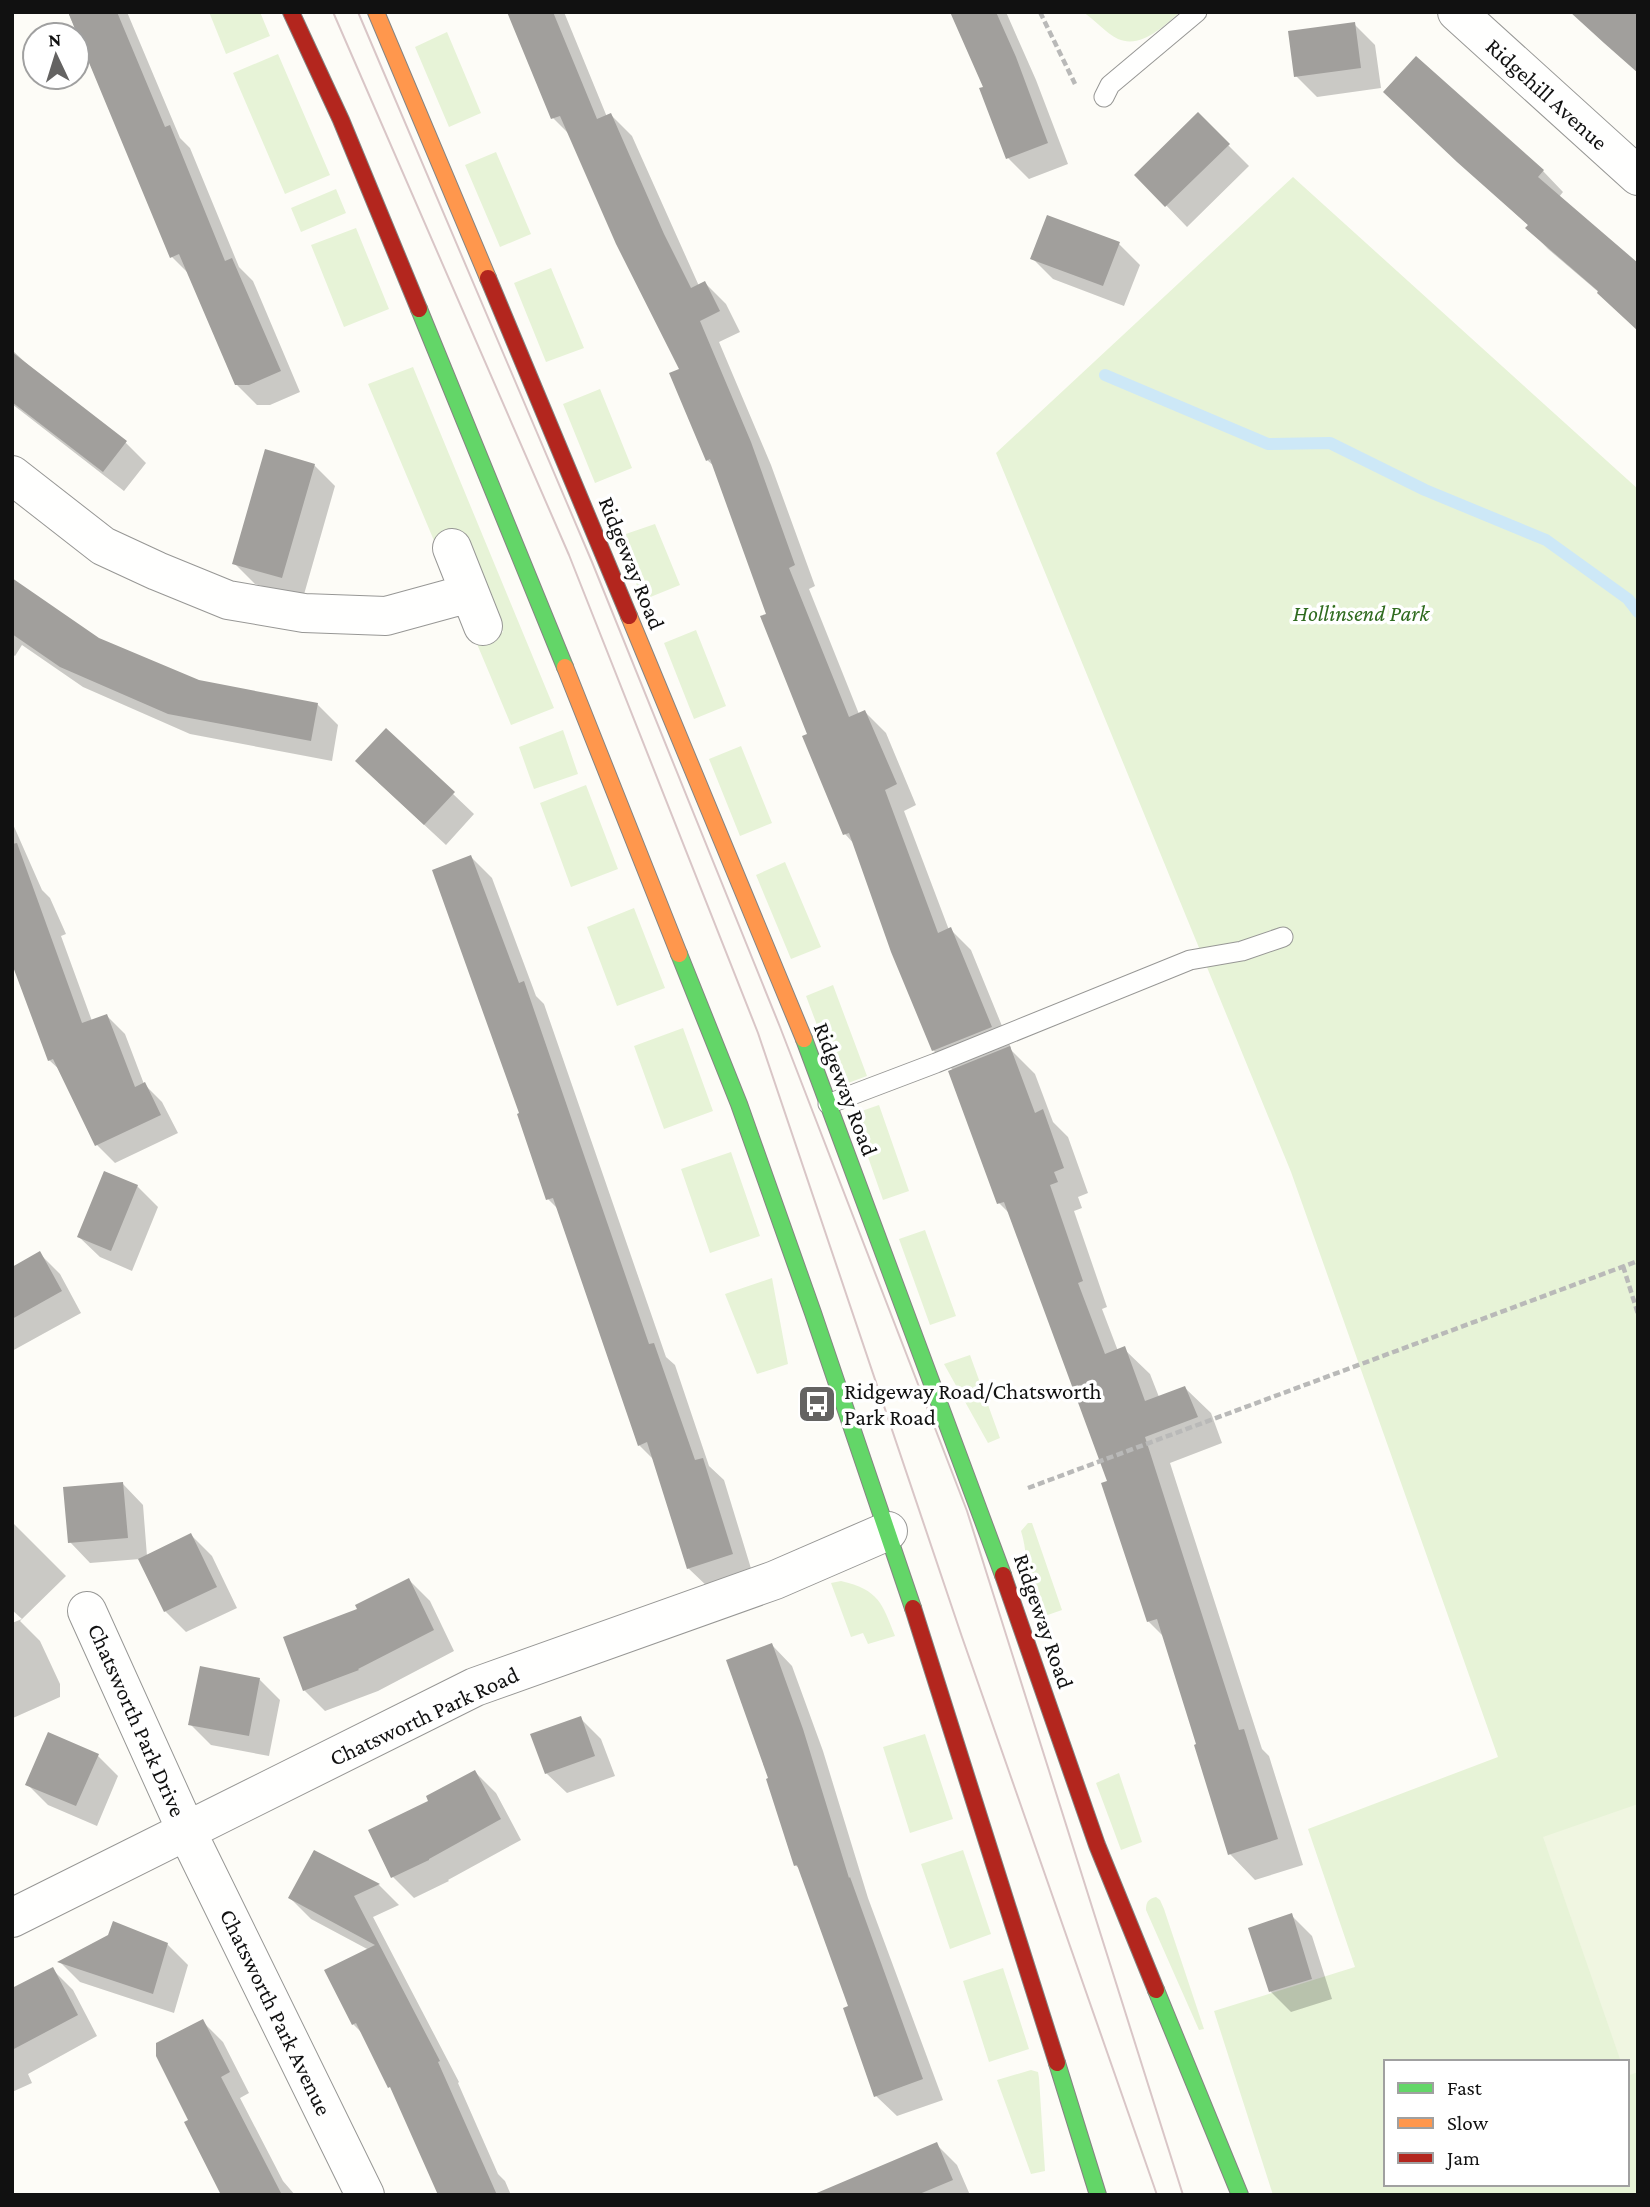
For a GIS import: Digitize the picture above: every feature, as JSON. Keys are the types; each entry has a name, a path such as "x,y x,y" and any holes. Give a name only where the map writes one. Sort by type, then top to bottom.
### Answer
{"highway":[{"path":"291,12 341,120 528,574 729,1078 941,1689 1098,2195"},
{"name":"Ridgeway Road","path":"376,12 791,1006 986,1527 1097,1845 1240,2195"}],"street":[{"name":"Ridgehill Avenue","path":"1457,12 1638,176"},
{"path":"12,475 103,546 228,600 304,613 386,617 476,610 452,548"},
{"name":"Chatsworth Park Road","path":"12,1918 475,1687 775,1580 888,1531"},
{"name":"Chatsworth Park Drive","path":"87,1611 186,1830"},
{"name":"Chatsworth Park Avenue","path":"186,1830 365,2195"}],"lane":[{"path":"1104,97 1111,85 1197,12"},
{"path":"828,1104 1190,960 1242,951 1283,937"}],"path":[{"path":"1028,1488 1638,1261"},
{"path":"1623,1266 1638,1314"}],"green space":[{"path":"209,12 260,12 270,36 226,54"},
{"path":"1083,12 1180,12 1144,39 1127,41 1118,39"},
{"path":"447,32 481,113 449,127 415,47"},
{"path":"278,54 330,175 285,194 233,73"},
{"path":"496,152 531,234 500,247 465,165"},
{"name":"Hollinsend Park","path":"1293,177 1638,489 1638,2195 1273,2195 1214,2011 1355,1967 1308,1829 1498,1757 1291,1172 996,453"},
{"path":"336,189 346,213 301,232 291,208"},
{"path":"356,228 389,309 344,327 311,245"},
{"path":"551,268 584,348 546,362 514,283"},
{"path":"413,367 554,708 511,725 477,644 503,632 461,534 435,543 368,384"},
{"path":"600,389 632,468 595,483 563,404"},
{"path":"655,524 680,585 643,600 617,537"},
{"path":"696,630 726,706 694,719 664,643"},
{"path":"563,730 578,774 534,789 519,747"},
{"path":"741,746 772,823 740,836 709,759"},
{"path":"586,785 618,869 571,887 540,803"},
{"path":"785,862 821,947 791,959 756,875"},
{"path":"634,908 665,988 617,1006 587,927"},
{"path":"833,985 867,1076 840,1086 806,996"},
{"path":"683,1028 713,1111 664,1129 634,1046"},
{"path":"879,1105 909,1191 883,1200 853,1114"},
{"path":"731,1152 760,1236 710,1253 681,1169"},
{"path":"925,1230 956,1316 930,1325 899,1239"},
{"path":"772,1278 788,1364 757,1374 725,1294"},
{"path":"970,1355 1000,1438 988,1443 944,1364"},
{"path":"1028,1523 1032,1523 1062,1610 1039,1618 1030,1591 1021,1531"},
{"path":"841,1581 864,1589 877,1600 895,1636 868,1644 863,1633 851,1637 831,1583"},
{"path":"925,1734 953,1819 910,1833 883,1747"},
{"path":"1119,1773 1142,1842 1121,1850 1096,1783"},
{"path":"1638,1804 1638,2072 1629,2075 1629,2060 1620,2060 1543,1837"},
{"path":"963,1850 991,1934 950,1949 921,1864"},
{"path":"1156,1897 1164,1909 1204,2029 1199,2030 1146,1910 1148,1901"},
{"path":"1003,1968 1029,2049 989,2062 963,1981"},
{"path":"1031,2070 1038,2072 1039,2078 1045,2171 1031,2174 997,2080"}],"building":[{"path":"68,12 117,12 165,127 170,125 225,261 232,258 281,371 249,385 235,385 179,254 170,258 91,67 91,21 72,21"},
{"path":"507,12 553,12 597,119 611,113 664,234 691,288 705,281 720,311 700,321 751,442 795,565 789,568 849,717 865,710 897,784 885,790 938,933 951,927 992,1027 932,1051 891,952 849,833 843,835 802,736 807,734 760,616 766,614 710,459 706,461 669,373 679,369 616,244 560,116 551,119"},
{"path":"950,12 996,12 1048,143 1006,159 979,88 983,87"},
{"path":"1570,12 1638,12 1638,73 1604,43"},
{"path":"1355,22 1361,68 1294,77 1288,31"},
{"path":"1416,56 1544,170 1538,177 1638,263 1638,331 1597,293 1598,291 1525,228 1528,225 1383,92"},
{"path":"1198,112 1230,144 1165,207 1134,175"},
{"path":"1047,215 1120,242 1103,286 1030,259"},
{"path":"12,352 127,441 103,472 12,402"},
{"path":"265,449 315,464 282,578 232,564"},
{"path":"12,578 99,638 199,680 318,703 311,741 168,714 60,667 12,634"},
{"path":"386,728 455,792 424,825 355,761"},
{"path":"17,843 82,1023 107,1014 135,1087 145,1082 161,1115 95,1146 53,1059 48,1061 12,964 12,844"},
{"path":"471,855 519,983 524,981 649,1344 654,1343 695,1460 703,1458 733,1554 687,1569 647,1442 638,1446 553,1198 546,1200 517,1114 519,1113 432,870"},
{"path":"1010,1046 1035,1113 1043,1109 1064,1168 1054,1172 1058,1182 1050,1185 1083,1281 1078,1283 1105,1354 1125,1346 1145,1401 1185,1386 1198,1417 1145,1437 1239,1730 1244,1729 1278,1839 1228,1855 1157,1619 1147,1622 1101,1483 1107,1481 1004,1202 997,1204 948,1071"},
{"path":"104,1171 138,1185 111,1251 77,1237"},
{"path":"40,1251 62,1291 12,1319 12,1267"},
{"path":"123,1482 128,1538 68,1543 63,1487"},
{"path":"191,1533 217,1587 164,1612 138,1559"},
{"path":"409,1578 434,1630 359,1670 303,1691 283,1637 357,1609 355,1605"},
{"path":"772,1643 803,1729 849,1878 923,2079 874,2097 843,2008 848,2006 797,1865 794,1866 766,1779 768,1778 726,1660"},
{"path":"200,1666 260,1678 249,1736 188,1725"},
{"path":"581,1716 595,1756 545,1774 530,1734"},
{"path":"48,1732 99,1754 76,1806 25,1785"},
{"path":"475,1770 501,1819 391,1878 368,1830 428,1801 426,1796"},
{"path":"314,1850 380,1884 354,1896 440,2061 438,2062 497,2195 438,2195 390,2087 388,2088 356,2023 352,2025 324,1970 375,1945 288,1898"},
{"path":"1292,1913 1312,1979 1269,1992 1248,1928"},
{"path":"113,1921 168,1943 153,1994 57,1962 108,1935"},
{"path":"53,1967 78,2015 12,2050 12,1988"},
{"path":"203,2019 230,2072 221,2077 282,2195 221,2195 184,2122 188,2120 156,2056 156,2043"},
{"path":"937,2142 953,2180 917,2195 812,2195"}],"waterway":[{"path":"1105,375 1268,444 1330,443 1425,490 1546,540 1628,599 1638,612"}],"tram line":[{"path":"333,12 569,555 758,1033 962,1637 1157,2195"},
{"path":"358,12 592,562 780,1027 967,1511 1183,2195"}],"traffic: fast":[{"path":"419,309 565,667"},
{"path":"679,954 739,1104 913,1608"},
{"path":"804,1039 1003,1575"},
{"path":"1156,1990 1240,2195"},
{"path":"1057,2063 1098,2195"}],"traffic: slow":[{"path":"376,12 488,278"},
{"path":"629,616 804,1039"},
{"path":"565,667 679,954"}],"traffic: jam":[{"path":"291,12 341,120 419,309"},
{"path":"488,278 629,616"},
{"path":"1003,1575 1097,1845 1156,1990"},
{"path":"913,1608 1057,2063"}],"place":[{"name":"Ridgeway Road/Chatsworth Park Road","path":"817,1404"}]}
